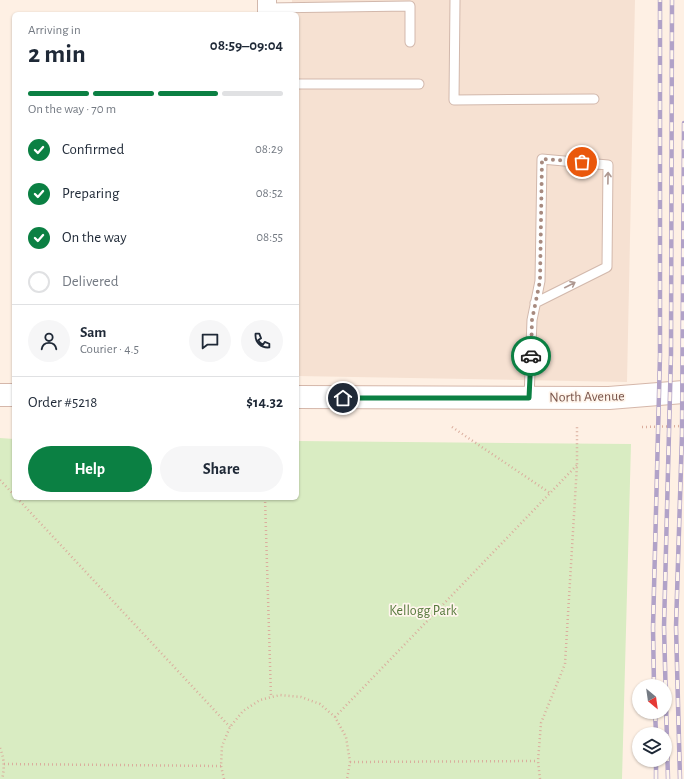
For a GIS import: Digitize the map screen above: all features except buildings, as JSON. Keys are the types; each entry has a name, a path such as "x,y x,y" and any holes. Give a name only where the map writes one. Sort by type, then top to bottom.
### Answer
{"main road":[{"name":"North Avenue","path":"299,398 609,398 684,392"},
{"path":"0,395 12,395"}],"lane":[{"path":"455,0 454,100 594,99"},
{"path":"267,7 410,6 410,42"},
{"path":"299,84 419,84"},
{"path":"529,398 532,320 540,281 542,159 608,164 606,267 536,303"}],"path":[{"path":"642,427 684,426"},
{"path":"452,427 550,493"},
{"path":"540,779 538,761 541,723 565,664 577,465 577,427"},
{"path":"335,717 577,465"},
{"path":"0,480 12,493"},
{"path":"19,500 230,727"},
{"path":"265,500 272,697"},
{"path":"224,779 221,766 222,746 230,727 243,711 260,700 280,695 301,697 320,704 335,717 346,736 350,762 347,779"},
{"path":"0,748 4,764 2,779"},
{"path":"350,762 538,761"},
{"path":"4,764 221,766"}],"shaded area":[{"path":"292,0 635,0 627,382 299,376 299,12 292,12"}],"green space":[{"name":"Kellogg Park","path":"0,438 12,439 12,500 299,500 299,441 631,444 622,779 0,779"}],"railway":[{"path":"654,679 653,628 660,355 660,0"},
{"path":"668,779 664,627 671,354 672,0"},
{"path":"680,779 676,627 682,434 684,123"},
{"path":"655,719 656,727"},
{"path":"656,767 656,779"}],"way so far":[{"path":"531,356 532,320 540,281 542,159 582,162"}],"route":[{"path":"343,398 529,398 531,356"}]}
